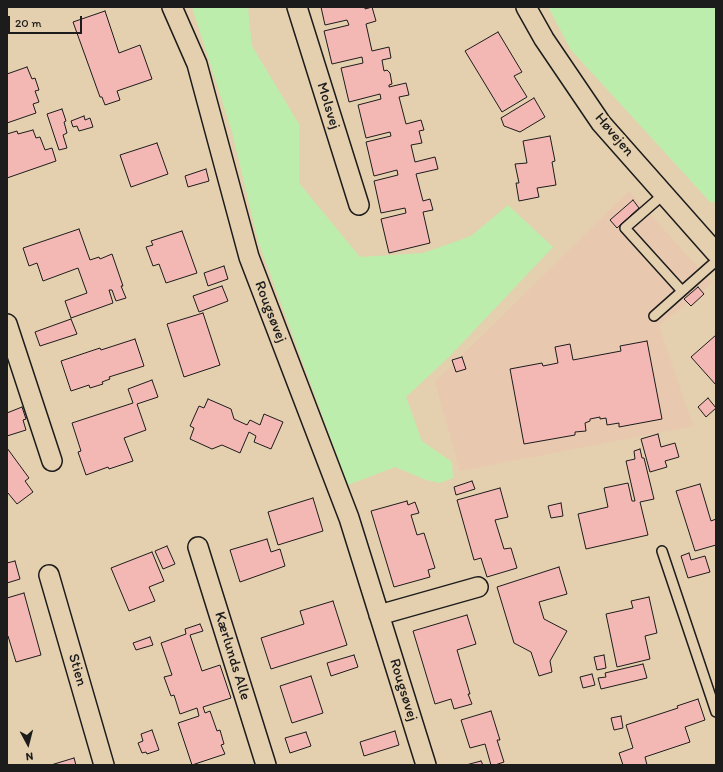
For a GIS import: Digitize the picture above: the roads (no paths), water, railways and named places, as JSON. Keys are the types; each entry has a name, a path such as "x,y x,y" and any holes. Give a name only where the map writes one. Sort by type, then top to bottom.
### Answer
{"street":[{"name":"Rougsøvej","path":"172,7 197,64 248,257 349,518 426,765"},
{"name":"Molsvej","path":"297,7 359,205"},
{"name":"Høvejen","path":"526,7 544,39 601,123 716,252"},
{"path":"7,324 52,461"},
{"name":"Kærlunds Alle","path":"198,547 266,765"},
{"name":"Stien","path":"49,575 104,765"},
{"path":"379,614 478,587"}],"lane":[{"path":"664,194 625,228 682,291"},
{"path":"654,316 716,261"},
{"path":"662,551 716,712"}]}
